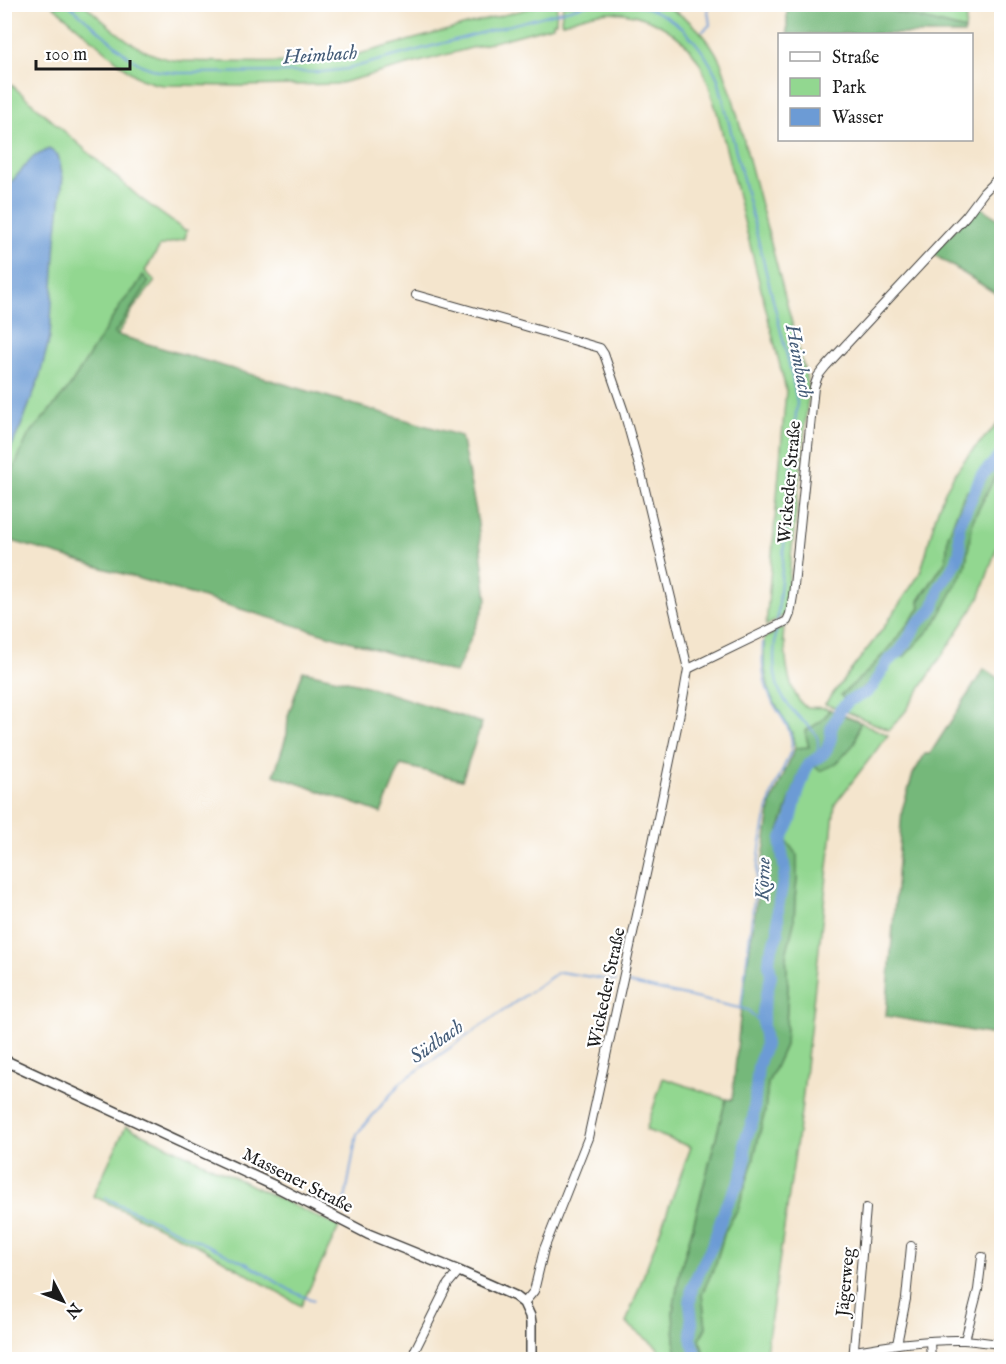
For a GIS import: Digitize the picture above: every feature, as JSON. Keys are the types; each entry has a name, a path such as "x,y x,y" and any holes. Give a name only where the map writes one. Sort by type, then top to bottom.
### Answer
{"main road":[{"name":"Massener Straße","path":"4,1060 275,1186 368,1233 459,1270 515,1296 524,1303"},
{"path":"524,1303 531,1323 531,1359"}],"street":[{"path":"984,4 1002,9"},
{"name":"Wickeder Straße","path":"688,669 787,621 793,596 814,387 818,376 1002,174"},
{"name":"Wickeder Straße","path":"416,295 600,348 624,412 641,473 688,669 588,1138 544,1249 534,1291 524,1303"},
{"name":"Jägerweg","path":"853,1355 866,1208"},
{"path":"897,1344 906,1299 911,1245"},
{"path":"964,1340 978,1290 982,1257"},
{"path":"412,1359 448,1284 459,1270"},
{"path":"853,1355 897,1344 930,1341 964,1340 1002,1344"},
{"path":"930,1341 931,1359"}],"green space":[{"path":"661,4 671,9 696,28 710,44 721,63 732,95 809,388 785,615 766,626 786,390 709,84 702,68 684,43 659,25 645,18 614,12 594,14 563,23 561,20 563,5"},
{"path":"968,4 965,30 870,5"},
{"path":"52,5 85,5 129,42 154,55 168,59 304,62 344,58 541,5 557,5 556,22 553,26 337,84 242,86 165,85 141,79"},
{"path":"787,5 870,5 965,30 964,33 787,33"},
{"path":"5,79 140,198 187,230 185,239 160,246 145,271 155,281 133,309 93,376 5,510"},
{"path":"976,206 1001,221 1001,297 933,254"},
{"path":"143,275 149,282 114,334 461,436 477,516 487,600 456,673 5,539 5,488 28,436 68,389 122,303"},
{"path":"1001,421 1001,450 948,536 946,560 919,601 920,608 891,646 841,695 845,701 871,681 890,654 965,568 973,520 995,477 1001,471 1001,535 979,599 905,712 889,730 825,704 882,630 919,575 937,512 948,485 971,452"},
{"path":"1001,450 1001,471 995,477 973,520 965,568 935,624 904,657 890,655 871,681 846,702 841,695 891,646 920,608 919,601 946,560 948,536 965,492 980,485"},
{"path":"784,626 783,642 785,642 788,672 794,692 804,706 829,709 816,725 805,731 809,748 795,748 792,733 770,695 764,665 764,639"},
{"path":"984,669 1002,681 1001,1036 886,1016 902,810 913,774 925,754 930,754"},
{"path":"303,671 360,684 482,723 462,780 401,765 381,813 274,775 287,734 288,716"},
{"path":"829,709 860,722 855,743 836,764 820,771 810,762 801,768 779,831 797,855 794,923 786,955 788,987 785,1045 768,1083 765,1111 738,1209 725,1231 716,1263 702,1294 706,1327 700,1339 705,1359 679,1359 676,1353 673,1312 680,1271 726,1099 732,1100 741,1008 771,804 795,748 809,747 805,731 816,725"},
{"path":"860,722 888,735 835,804 801,1112 765,1359 705,1359 700,1339 706,1327 702,1294 716,1263 725,1231 738,1209 765,1111 768,1083 785,1045 788,987 786,955 794,923 797,880 779,831 801,768 810,761 855,743"},
{"path":"663,1078 726,1099 680,1271 673,1312 676,1353 679,1359 659,1359 658,1348 626,1323 691,1147 646,1130"},
{"path":"126,1126 339,1227 301,1306 201,1247 93,1196"}],"water":[{"path":"49,149 58,155 63,177 56,240 50,337 39,379 5,461 5,189 33,157"}],"waterway":[{"name":"Heimbach","path":"68,4 141,65 158,71 179,73 321,72 347,69 589,4"},
{"name":"Heimbach","path":"633,4 662,14 685,31 695,41 718,79 792,376 797,402 777,624"},
{"path":"703,31 710,25 707,4"},
{"name":"Körne","path":"697,1360 691,1337 692,1287 713,1244 726,1205 740,1181 745,1161 745,1141 753,1120 758,1067 765,1045 763,1010 771,976 770,953 778,933 778,907 785,871 782,838 791,820 806,769 827,749 831,729 840,710 850,700 866,693 873,686 888,661 899,652 918,623 934,606 940,587 956,563 960,550 959,526 981,476 1002,454"},
{"name":"Heimbach","path":"776,630 774,668 779,690 790,707 817,737 816,759"},
{"path":"741,1008 760,848 767,811 773,791 791,751 792,743 788,728 767,688 763,668 763,642"},
{"name":"Südbach","path":"343,1211 357,1134 401,1082 557,973 616,981"},
{"name":"Südbach","path":"628,983 748,1010 763,1026"},
{"path":"106,1198 241,1261 295,1293 314,1300"}]}
